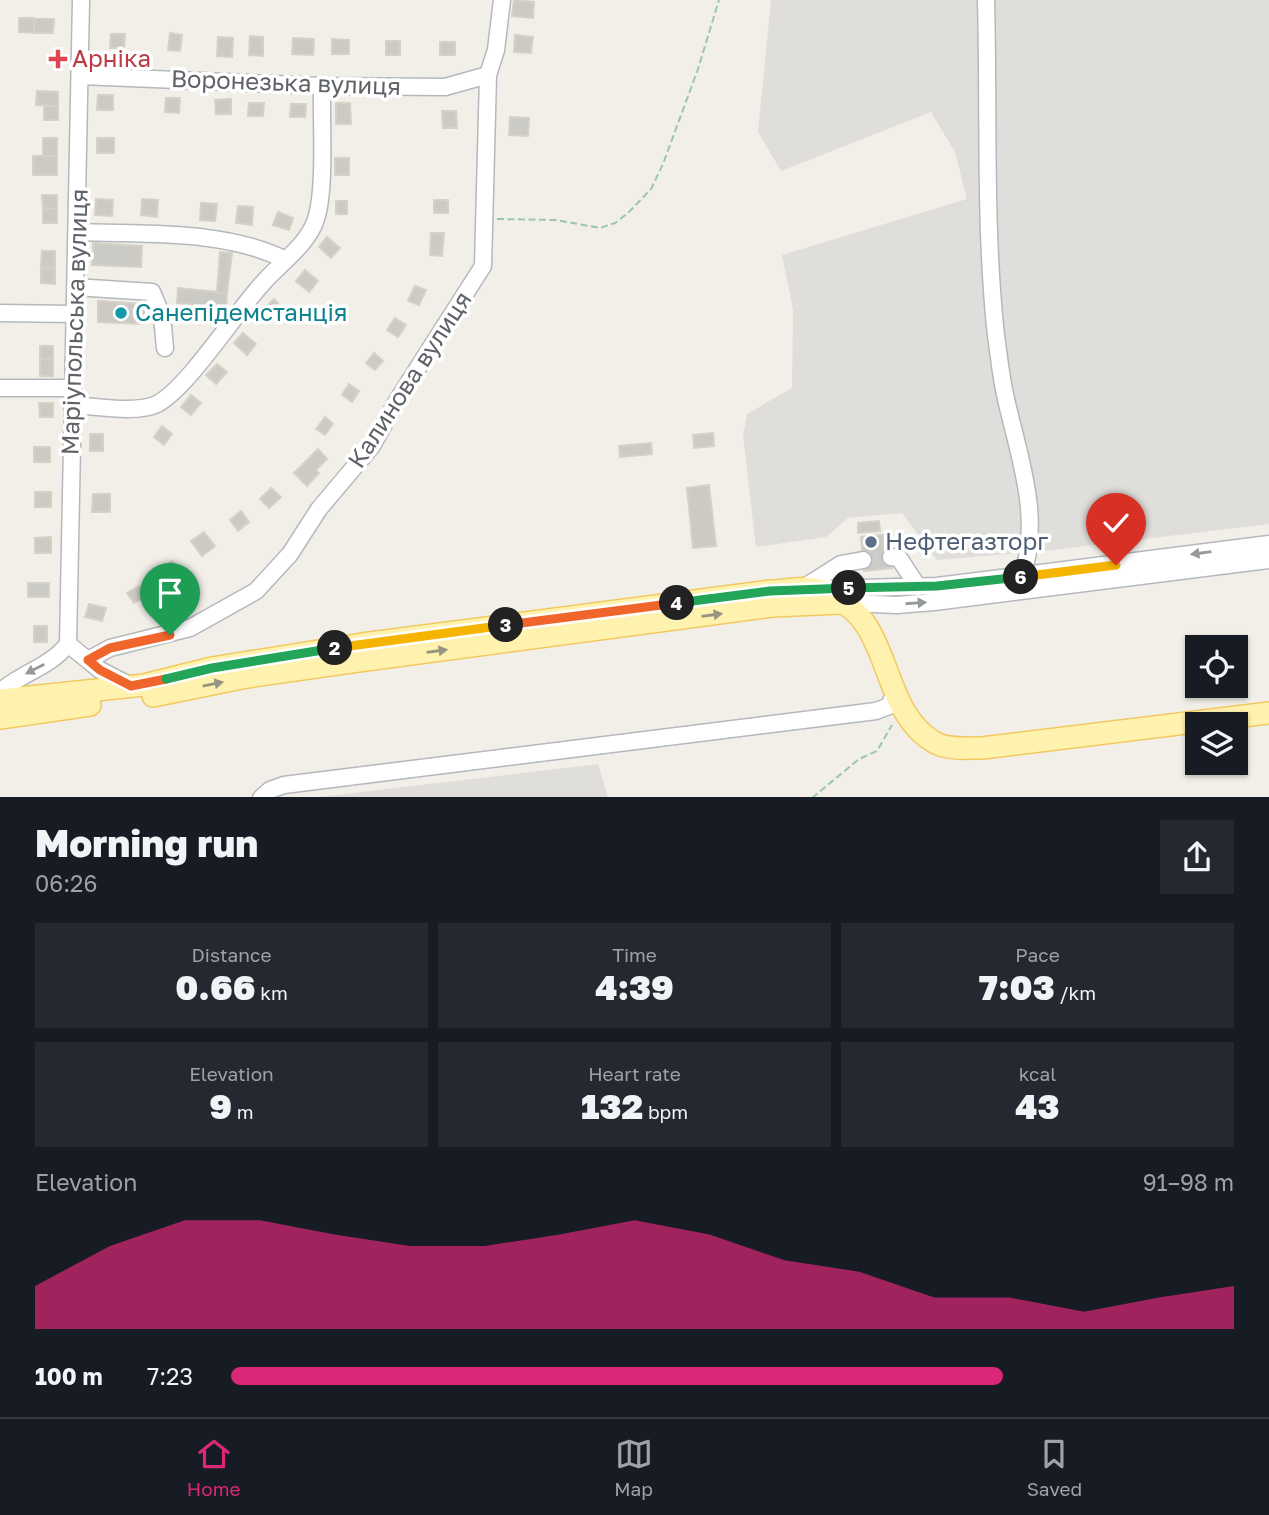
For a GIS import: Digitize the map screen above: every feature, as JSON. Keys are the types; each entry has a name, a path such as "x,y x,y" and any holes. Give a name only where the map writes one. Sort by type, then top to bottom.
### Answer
{"main road":[{"path":"0,700 131,686 212,668 362,644 807,589 848,603 865,622 900,703 935,743 957,748 982,748 1269,713"},
{"path":"0,718 153,696 247,677 358,661 772,606 848,603"}],"street":[{"name":"Маріупольська вулиця","path":"68,644 81,0"},
{"name":"Калинова вулиця","path":"88,660 110,648 170,635 209,619 256,591 290,554 318,509 372,446 398,399 483,266 488,75 496,50 502,0"},
{"path":"986,0 989,239 996,335 1006,398 1031,516 1028,560 1022,576"},
{"name":"Воронезька вулиця","path":"81,76 322,86 445,87 488,75"},
{"path":"0,388 144,409 159,403 182,382 262,283 310,232 316,220 320,197 322,86"},
{"path":"77,232 229,240 261,248 286,260"},
{"path":"75,287 152,292 162,316 165,348"},
{"path":"0,313 74,314"},
{"path":"807,589 918,587 1269,544"},
{"path":"891,557 899,558 918,587"},
{"path":"807,589 841,564 863,560"},
{"path":"848,603 897,605 934,602 1269,560"},
{"path":"0,692 12,681 56,659 68,644 100,670 131,686"},
{"path":"261,797 284,785 876,711 900,703"}],"path":[{"path":"486,219 526,217 600,228 615,223 628,212 651,189 663,164 698,69 719,0"},
{"path":"812,797 859,759 877,751 900,703"}],"shaded area":[{"path":"771,0 1269,0 1269,524 1044,551 937,560 902,513 848,518 826,537 756,547 743,436 747,414 792,388 793,309 782,255 967,199 955,152 931,112 781,171 758,132"},
{"path":"598,764 608,797 319,797 438,783"}],"building":[{"path":"514,0 534,2 533,18 512,16"},
{"path":"19,18 34,18 34,33 19,32"},
{"path":"34,18 54,19 53,33 34,33"},
{"path":"170,33 182,35 180,51 168,50"},
{"path":"111,34 125,34 124,48 110,48"},
{"path":"515,35 533,37 531,53 514,52"},
{"path":"250,36 263,37 263,56 249,55"},
{"path":"218,37 233,38 232,57 217,56"},
{"path":"293,38 314,39 313,55 292,54"},
{"path":"332,39 349,40 349,54 332,54"},
{"path":"386,41 400,41 400,55 386,55"},
{"path":"440,42 455,42 455,55 440,55"},
{"path":"37,91 58,92 58,106 36,105"},
{"path":"98,95 113,95 113,110 97,110"},
{"path":"166,98 180,98 179,113 165,112"},
{"path":"231,99 231,114 216,114 215,100"},
{"path":"249,103 264,103 263,116 248,116"},
{"path":"336,103 350,103 351,124 336,124"},
{"path":"291,104 306,104 305,117 290,117"},
{"path":"44,106 58,106 58,120 44,120"},
{"path":"442,111 456,111 457,128 443,128"},
{"path":"510,117 529,118 528,136 509,135"},
{"path":"43,138 57,138 57,156 43,156"},
{"path":"97,138 114,138 114,153 97,153"},
{"path":"33,156 57,156 57,175 33,175"},
{"path":"335,158 349,158 349,175 335,175"},
{"path":"42,195 57,195 57,208 43,209"},
{"path":"96,199 113,200 112,216 95,215"},
{"path":"142,199 158,200 157,217 141,215"},
{"path":"434,200 448,200 448,213 434,213"},
{"path":"336,201 347,201 347,214 336,214"},
{"path":"201,203 217,204 215,221 200,220"},
{"path":"238,206 253,207 252,225 236,223"},
{"path":"57,208 57,223 43,223 43,209"},
{"path":"278,212 293,218 289,230 273,225"},
{"path":"431,233 444,233 442,256 430,255"},
{"path":"327,237 340,248 331,258 319,247"},
{"path":"93,243 142,246 141,267 92,265"},
{"path":"42,251 55,251 55,268 41,267"},
{"path":"220,252 232,253 227,293 217,292"},
{"path":"41,267 55,268 55,284 41,283"},
{"path":"305,270 318,281 309,292 296,281"},
{"path":"415,286 426,290 419,305 408,301"},
{"path":"178,288 227,293 226,308 177,303"},
{"path":"274,299 286,312 277,321 264,309"},
{"name":"Санепідемстанція","path":"98,301 145,304 144,324 98,322"},
{"path":"395,318 406,325 398,337 387,330"},
{"path":"243,333 256,344 247,355 234,343"},
{"path":"40,346 53,346 53,359 40,359"},
{"path":"374,353 383,361 375,370 366,363"},
{"path":"40,359 53,359 53,376 40,376"},
{"path":"217,364 227,372 216,384 206,375"},
{"path":"349,384 359,391 352,402 342,395"},
{"path":"191,395 201,403 191,415 181,407"},
{"path":"39,403 53,403 53,417 40,417"},
{"path":"325,417 333,424 325,435 316,429"},
{"path":"162,426 172,434 164,445 154,437"},
{"path":"713,433 714,446 694,448 693,435"},
{"path":"90,434 103,434 103,451 90,451"},
{"path":"651,443 652,454 620,457 619,446"},
{"path":"34,447 50,447 50,462 34,462"},
{"path":"318,449 327,459 316,470 319,473 307,486 294,473"},
{"path":"709,485 716,546 693,548 687,488"},
{"path":"271,488 281,497 269,508 260,499"},
{"path":"35,492 51,492 51,507 35,507"},
{"path":"93,494 110,494 110,512 92,512"},
{"path":"241,511 249,522 238,531 230,520"},
{"path":"879,521 880,531 858,533 858,523"},
{"path":"204,532 215,546 202,556 191,541"},
{"path":"888,534 892,568 864,571 861,537"},
{"path":"51,537 51,553 35,553 35,538"},
{"path":"172,561 180,572 168,581 160,570"},
{"path":"28,583 49,583 49,597 28,597"},
{"path":"139,586 145,597 134,603 127,593"},
{"path":"89,604 106,608 102,621 85,617"},
{"path":"34,626 47,626 47,642 34,642"}],"tunnel":[{"path":"863,560 891,557"}],"place":[{"name":"Арніка","path":"58,59"},
{"name":"Санепідемстанція","path":"121,313"},
{"name":"Нефтегазторг","path":"871,542"}],"route":[{"path":"170,635 110,648 88,660 100,670 131,686 144,685 212,668 362,644 770,591 937,586 1116,565"}]}
